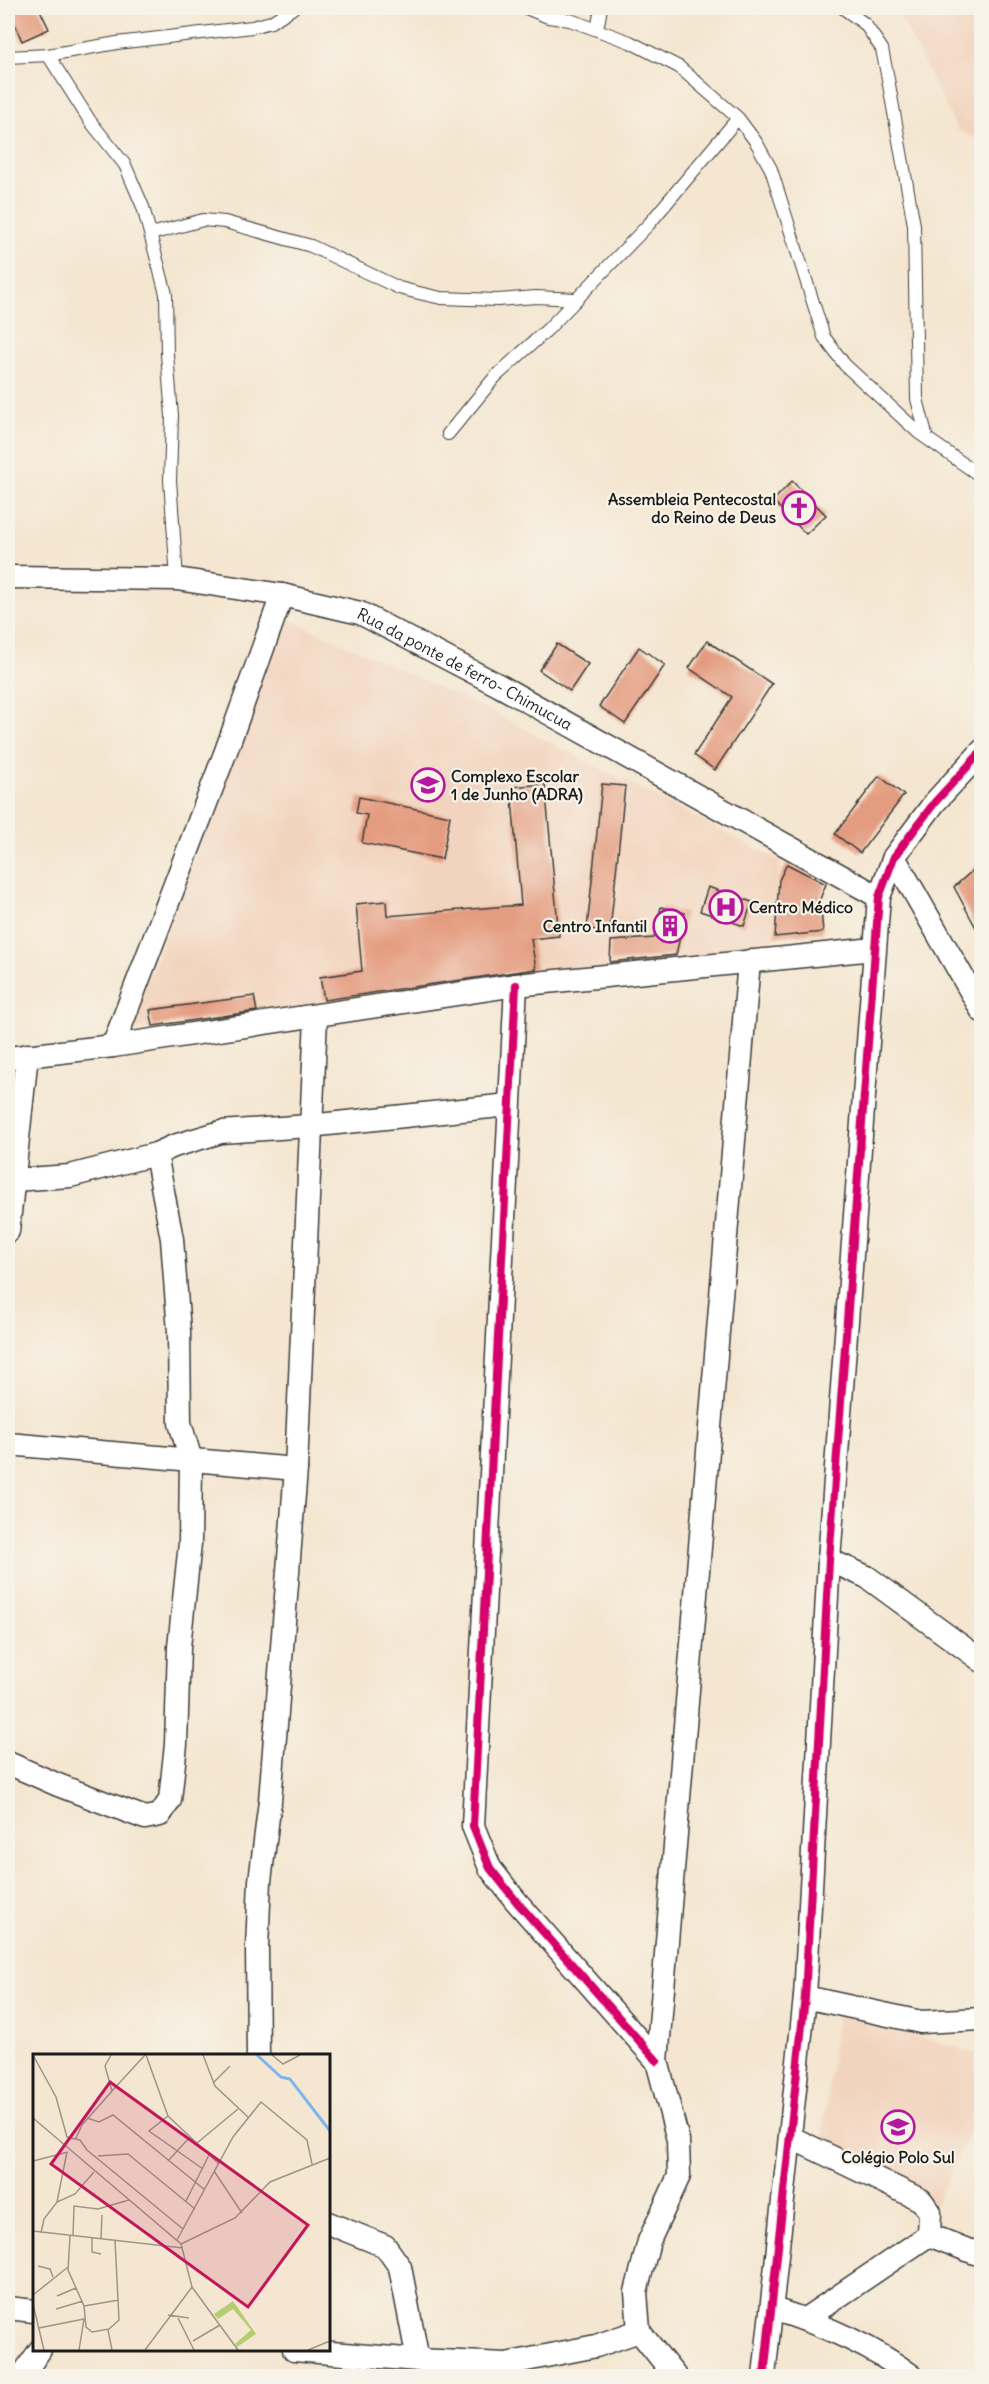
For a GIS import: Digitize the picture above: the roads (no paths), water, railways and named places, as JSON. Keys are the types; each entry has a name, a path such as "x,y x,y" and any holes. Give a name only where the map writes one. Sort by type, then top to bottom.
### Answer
{"street":[{"name":"Rua da ponte de ferro- Chimucua","path":"8,577 177,579 282,595 360,614 500,686 879,897"},
{"path":"113,1047 282,595"},
{"path":"765,2376 806,1997 829,1560 879,897 894,857 935,802 981,751"},
{"path":"894,857 981,1011"},
{"path":"8,1231 14,1180 17,1056 113,1047 516,985 874,949"},
{"path":"675,2376 639,2331 636,2292 649,2241 679,2176 678,2140 657,2061 749,961"},
{"path":"516,985 473,1826 490,1868 516,1901 657,2061"},
{"path":"258,2054 257,1947 260,1881 270,1801 296,1469 309,1126 316,1017"},
{"path":"14,1180 70,1176 156,1155 174,1146 221,1132 309,1126 509,1105"},
{"path":"8,1763 145,1818 160,1815 170,1800 176,1744 179,1647 190,1543 191,1460 180,1423 179,1332 172,1239 156,1155"},
{"path":"8,1444 296,1469"},
{"path":"829,1560 867,1577 981,1661"},
{"path":"806,1997 921,2022 981,2019"},
{"path":"792,2138 921,2200 930,2212 929,2235"},
{"path":"330,2224 385,2246 400,2267 418,2361"},
{"path":"929,2235 975,2253 981,2248"},
{"path":"806,2319 929,2235"},
{"path":"8,2308 33,2311"},
{"path":"773,2309 806,2319 892,2361 912,2376"},
{"path":"315,2351 418,2361 506,2364 596,2346 639,2331"},
{"path":"22,2376 39,2351"}],"lane":[{"path":"8,57 48,55 117,43 252,27 271,22 293,8"},
{"path":"526,8 548,16 570,20 630,42 680,67 738,118 756,142 771,169 824,338 845,365 927,439 981,477"},
{"path":"597,30 601,8"},
{"path":"843,8 865,24 882,49 888,79 914,225 917,399 927,439"},
{"path":"48,55 90,121 125,165 152,234 166,294 167,354 172,416 170,480 177,579"},
{"path":"448,434 495,377 548,329 649,224 738,118"},
{"path":"152,234 202,220 225,222 311,246 399,288 441,298 576,299"}],"place":[{"name":"Assembleia Pentecostal do Reino de Deus","path":"799,508"},
{"name":"Complexo Escolar 1 de Junho (ADRA)","path":"428,785"},
{"name":"Centro Médico","path":"726,907"},
{"name":"Centro Infantil","path":"670,926"},
{"name":"Colégio Polo Sul","path":"898,2127"}]}
